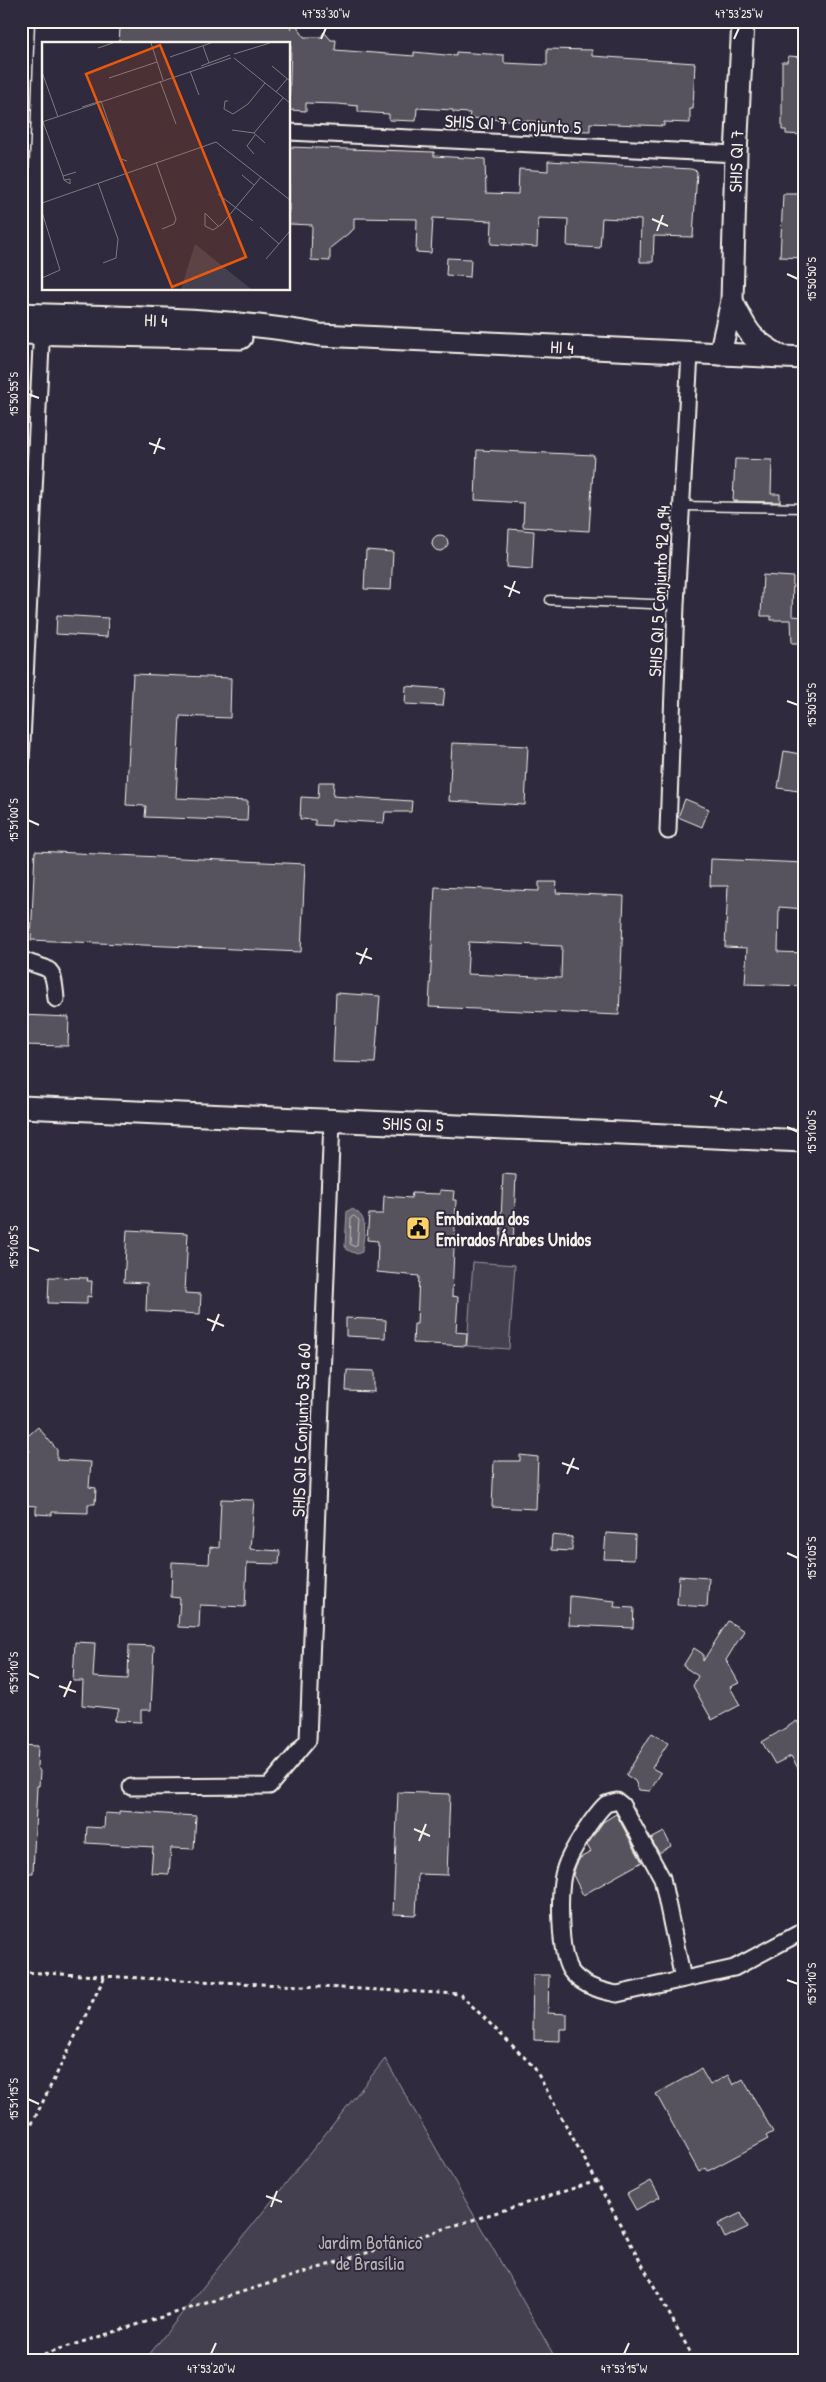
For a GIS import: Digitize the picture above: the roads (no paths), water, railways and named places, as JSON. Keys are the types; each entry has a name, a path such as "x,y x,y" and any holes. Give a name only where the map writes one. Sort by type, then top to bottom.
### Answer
{"street":[{"name":"SHIS QI 7","path":"720,354 732,301 736,154 743,21"},
{"name":"SHIS QI 7 Conjunto 5","path":"290,132 736,154"},
{"name":"SHIS QI 7","path":"732,301 746,329 756,342 781,357"},
{"name":"HI 4","path":"21,314 35,327 262,338 295,338 320,335 805,358"},
{"path":"21,763 35,327"},
{"name":"SHIS QI 5 Conjunto 92 a 94","path":"668,831 676,605 690,353"},
{"path":"21,959 49,968 54,976 56,999"},
{"name":"SHIS QI 5","path":"21,1107 805,1141"},
{"name":"SHIS QI 5 Conjunto 53 a 60","path":"131,1787 269,1786 308,1740 332,1120"},
{"path":"682,1979 662,1878 622,1805 616,1800 606,1804 569,1860 564,1872 560,1925 564,1957 570,1970 584,1982 600,1991 616,1994 734,1968 805,1930"}],"lane":[{"path":"21,254 23,138 30,21"},
{"path":"682,506 805,508"},
{"path":"550,600 676,605"}],"water":[{"path":"352,1209 362,1217 364,1222 362,1252 357,1254 347,1250 345,1246 347,1211"}],"place":[{"name":"Embaixada dos Emirados Árabes Unidos","path":"418,1228"}],"park label":[{"name":"Jardim Botânico de Brasília","path":"370,2252"}]}
